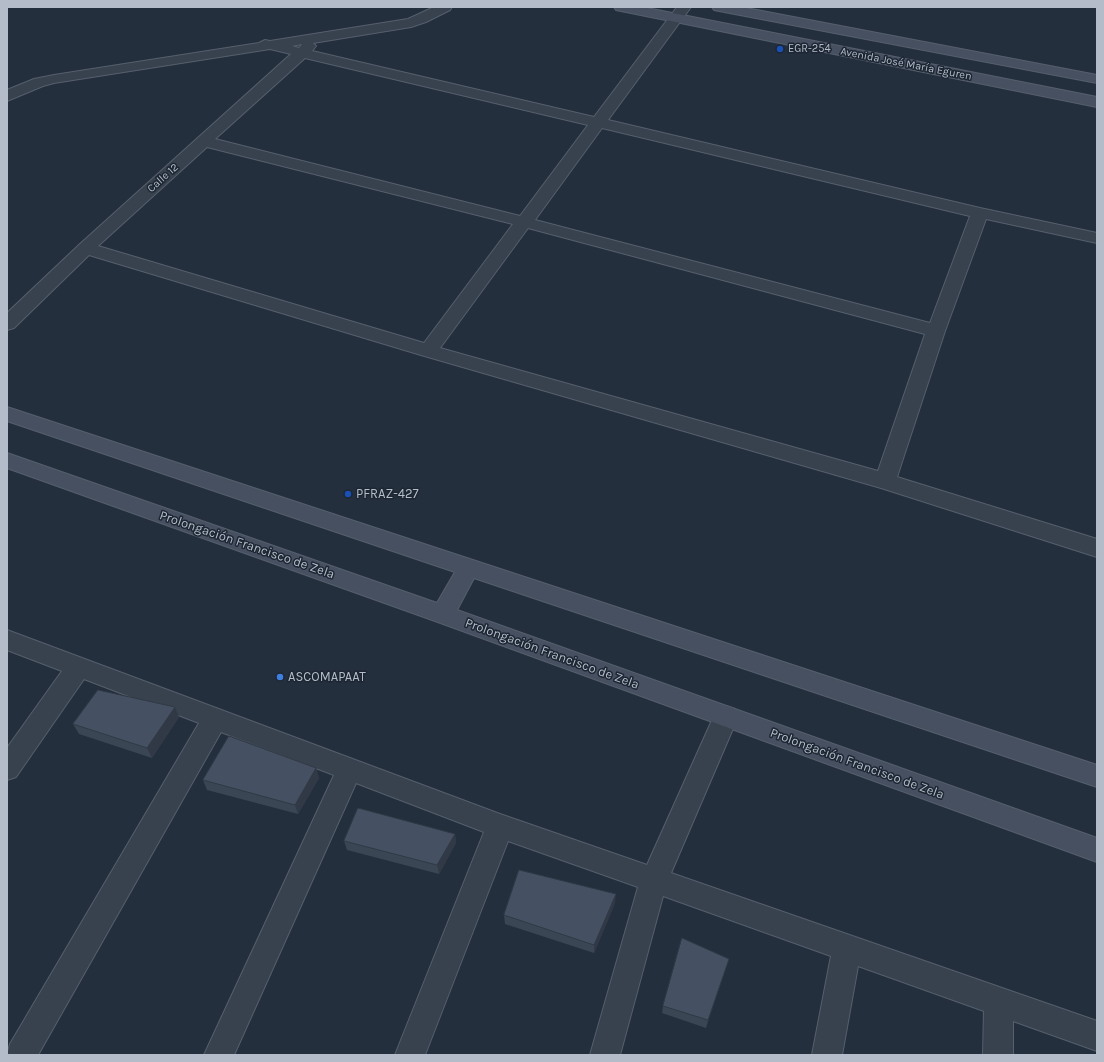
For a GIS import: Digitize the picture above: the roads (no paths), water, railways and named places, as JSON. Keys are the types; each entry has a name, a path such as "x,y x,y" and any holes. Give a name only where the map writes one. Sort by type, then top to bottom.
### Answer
{"street":[{"path":"7,96 46,80 265,44 411,23 445,7"},
{"name":"Avenida José María Eguren","path":"621,7 680,12 1097,102"},
{"name":"Avenida José María Eguren","path":"718,7 1097,79"},
{"path":"428,351 680,12"},
{"name":"Calle 12","path":"9,318 203,141 321,36"},
{"path":"265,44 980,213 1097,238"},
{"path":"203,141 524,222 936,331"},
{"path":"885,481 936,331 980,213"},
{"path":"86,248 428,351 885,481 1097,548"},
{"path":"7,414 1097,776"},
{"name":"Prolongación Francisco de Zela","path":"7,460 443,614 1097,850"},
{"path":"443,614 468,568"},
{"path":"7,640 500,826 1097,1036"},
{"path":"7,769 79,667"},
{"path":"605,1055 654,880 726,717"},
{"path":"21,1055 215,718"},
{"path":"219,1055 350,769"},
{"path":"410,1055 500,826"},
{"path":"827,1055 847,948"},
{"path":"998,1055 999,1002"}],"place":[{"name":"EGR-254","path":"780,49"},
{"name":"PFRAZ-427","path":"348,494"},
{"name":"ASCOMAPAAT","path":"280,677"}]}
